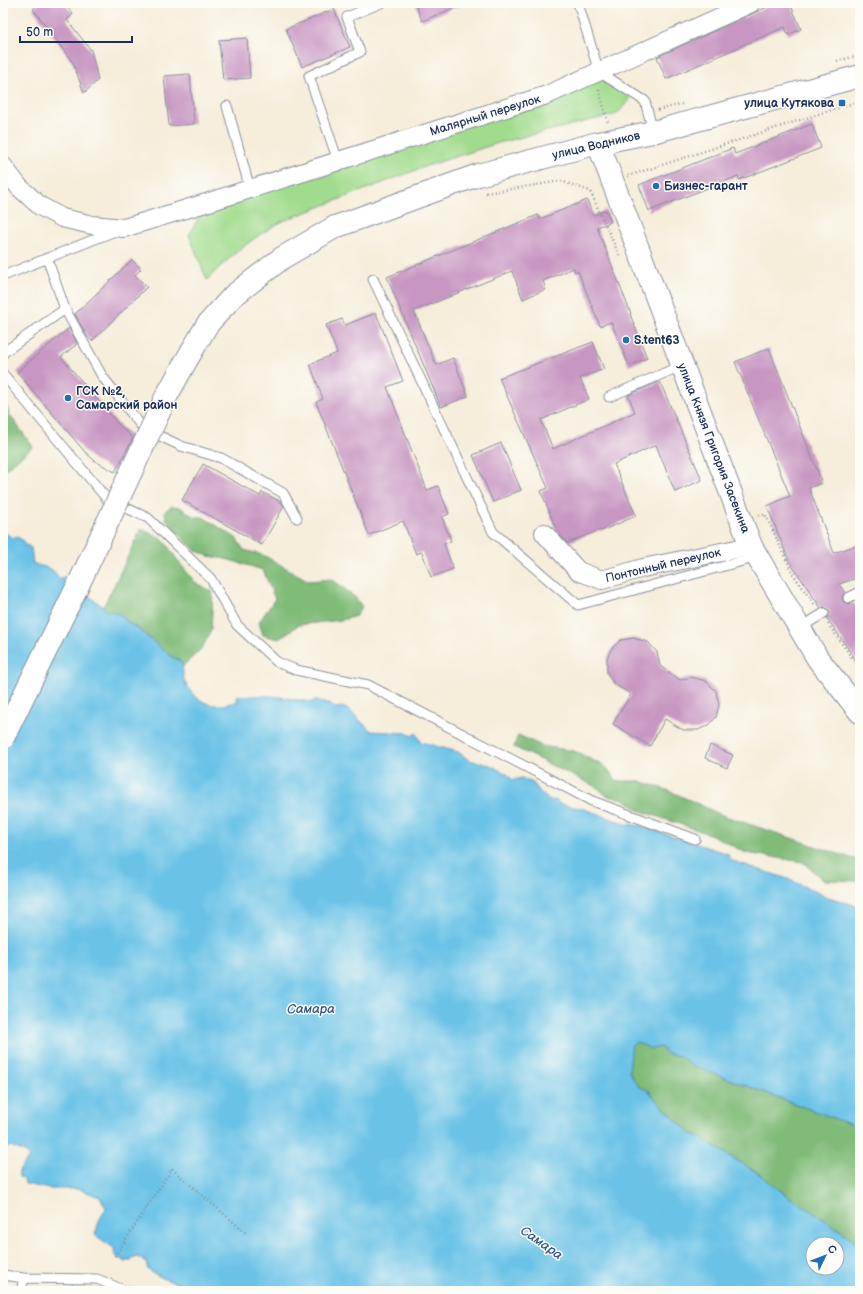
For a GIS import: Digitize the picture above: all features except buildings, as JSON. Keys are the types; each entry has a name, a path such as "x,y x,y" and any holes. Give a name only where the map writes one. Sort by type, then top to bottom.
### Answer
{"main road":[{"name":"улица Водников","path":"6,744 166,397 207,326 233,296 282,258 335,227 478,175 598,143 654,132 860,76"},
{"name":"улица Князя Григория Засекина","path":"598,143 755,551 818,659 860,712"}],"street":[{"name":"Малярный переулок","path":"124,228 599,80 751,3"},
{"path":"3,166 24,192 40,206 62,218 92,225 124,228"},
{"name":"Понтонный переулок","path":"544,532 578,571 602,580 643,568 755,551"}],"lane":[{"path":"338,161 308,76 360,52 348,17 381,3"},
{"path":"578,3 599,80 645,101 654,132"},
{"path":"227,106 250,189"},
{"path":"3,276 124,228"},
{"path":"48,258 65,310 102,376 143,428 181,446 221,458 283,494 298,518"},
{"path":"374,279 493,532 578,606 755,551"},
{"path":"3,354 65,310"},
{"path":"609,397 683,366"},
{"path":"3,374 107,498 148,518 211,579 237,625 277,662 296,670 368,685 592,801 695,839"},
{"path":"848,598 860,592"},
{"path":"800,628 822,613"},
{"path":"3,1275 24,1278 97,1279 126,1291"},
{"path":"21,1291 24,1278"}],"path":[{"path":"599,80 608,122"},
{"path":"628,176 860,101"},
{"path":"486,193 561,181 590,191"},
{"path":"743,523 765,514 793,574 822,613 860,669"},
{"path":"3,765 6,744"},
{"path":"115,1256 172,1169 246,1233"}],"green space":[{"path":"603,80 624,88 630,99 617,114 498,143 424,167 283,221 262,233 243,247 207,280 189,235 204,208 250,193 328,174"},
{"path":"3,394 9,414 33,447 3,471"},
{"path":"172,506 180,507 194,517 203,517 236,538 244,550 263,555 309,581 332,579 356,598 362,607 356,616 342,620 298,625 279,639 263,635 259,622 275,599 263,570 226,559 208,556 195,550 166,519 165,511"},
{"path":"141,529 163,539 195,582 213,592 211,630 202,648 183,666 179,660 172,657 137,628 127,622 121,615 105,611 103,607"},
{"path":"518,735 542,746 574,751 606,767 617,781 640,781 670,791 722,815 860,861 860,883 857,881 823,880 803,862 746,853 712,835 638,810 624,799 607,796 598,788 514,747"},
{"path":"636,1042 651,1049 661,1047 667,1054 680,1056 691,1065 860,1128 860,1246 855,1244 853,1239 789,1197 759,1174 698,1136 691,1134 659,1103 648,1090 639,1087 629,1072 631,1045"}],"water":[{"name":"Самара","path":"3,531 12,538 17,537 24,541 25,547 28,545 31,548 33,564 51,570 58,578 65,577 106,611 111,611 121,615 127,622 137,628 172,657 179,660 183,666 183,673 188,687 192,693 205,702 219,705 228,704 238,701 236,697 238,695 244,697 276,697 312,702 317,699 321,703 330,703 335,708 342,707 349,710 371,731 406,733 412,736 416,733 421,742 458,752 469,760 490,765 507,774 513,780 522,778 533,783 550,801 556,800 560,804 584,809 626,824 641,826 728,854 730,860 788,879 825,896 860,907 860,1128 691,1065 680,1056 667,1054 661,1047 651,1049 636,1042 632,1045 629,1072 639,1087 648,1090 659,1103 691,1134 698,1136 759,1174 789,1197 853,1239 855,1244 860,1246 860,1291 202,1291 164,1279 148,1270 146,1262 137,1257 126,1262 115,1256 114,1248 95,1235 99,1221 106,1208 100,1197 78,1189 50,1189 25,1184 24,1179 19,1177 19,1171 29,1157 27,1153 10,1146 5,1150 4,1157"}],"place":[{"name":"улица Кутякова","path":"842,103"},
{"name":"Бизнес-гарант","path":"656,186"},
{"name":"S.tent63","path":"626,340"},
{"name":"ГСК №2, Самарский район","path":"68,398"}]}
